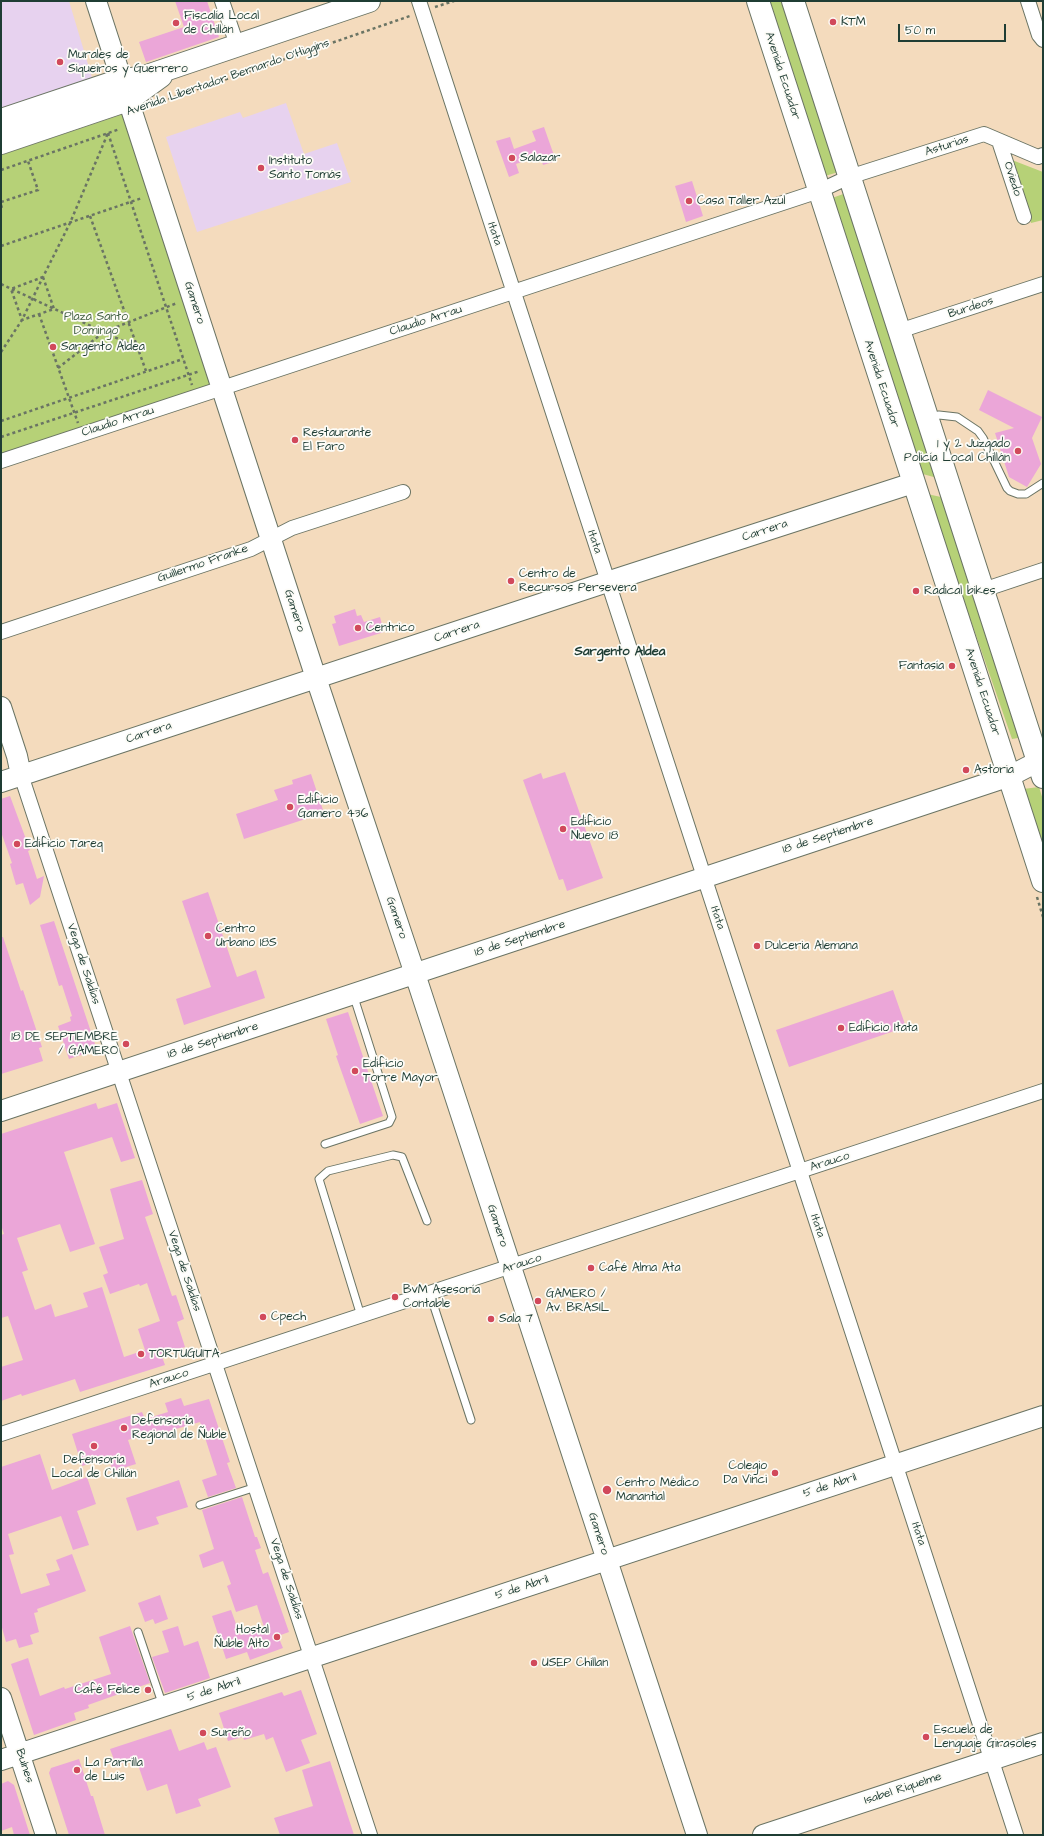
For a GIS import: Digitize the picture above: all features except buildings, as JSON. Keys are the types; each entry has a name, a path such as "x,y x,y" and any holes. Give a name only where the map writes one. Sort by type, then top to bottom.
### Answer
{"main road":[{"name":"Avenida Libertador Bernardo O'Higgins","path":"1,143 129,104 175,66 369,1"},
{"name":"Avenida Ecuador","path":"758,1 1043,881"},
{"path":"793,1 953,499 1041,766"},
{"name":"Avenida Libertador Bernardo O'Higgins","path":"1,120 129,104"},
{"path":"913,483 934,487 953,499"}],"street":[{"path":"222,1 237,45"},
{"path":"1028,1 1039,35 1043,40"},
{"name":"Gamero","path":"100,2 129,104 316,678 415,974 697,1835"},
{"name":"Itata","path":"420,6 1016,1835"},
{"name":"Asturias","path":"850,177 984,134 1038,157 1043,155"},
{"name":"Oviedo","path":"999,141 1024,216"},
{"name":"Claudio Arrau","path":"1,461 819,191 850,177"},
{"name":"Burdeos","path":"899,331 1043,284"},
{"name":"Carrera","path":"1,782 607,582 913,483"},
{"name":"Guillermo Franke","path":"1,632 251,549 292,528 403,492"},
{"path":"983,590 1043,570"},
{"name":"Vega de Saldías","path":"1,707 17,756 21,775 370,1835"},
{"name":"18 de Septiembre","path":"1,1111 1041,766"},
{"name":"Arauco","path":"1,1434 511,1268 1043,1091"},
{"name":"5 de Abril","path":"1,1760 1043,1416"},
{"name":"Bulnes","path":"1,1698 46,1835"},
{"name":"Isabel Riquelme","path":"763,1835 1043,1743"}],"lane":[{"path":"927,417 948,416 957,418 972,426 983,438 1007,488 1010,491 1018,494 1026,494 1043,483"},
{"path":"324,1144 389,1123 392,1117 353,994"},
{"path":"361,1316 319,1179 328,1171 393,1155 402,1157 427,1221"},
{"path":"430,1294 471,1420"},
{"path":"200,1506 256,1487"},
{"path":"138,1632 163,1707"}],"path":[{"name":"Avenida Libertador Bernardo O'Higgins","path":"129,104 420,6 454,1"},
{"path":"1,352 22,320 70,223 108,133 129,104"},
{"path":"1,170 108,133"},
{"path":"108,133 188,375 197,396"},
{"path":"1,205 38,190 28,161"},
{"path":"1,246 158,193"},
{"path":"90,216 146,371"},
{"path":"11,289 43,278"},
{"path":"43,278 54,309"},
{"path":"1,284 138,348"},
{"path":"11,289 22,320"},
{"path":"58,368 104,332 128,321 192,297"},
{"path":"22,320 54,309"},
{"path":"39,314 82,434"},
{"path":"1,421 183,359"},
{"path":"1,437 215,367"}],"shaded area":[{"path":"1,1 69,1 93,81 1,109"},
{"name":"Instituto Santo Tomás","path":"286,103 304,154 337,143 351,182 197,232 166,137 240,112 243,118"}],"green space":[{"path":"764,1 781,1 842,171 825,176"},
{"name":"Plaza Santo Domingo","path":"126,113 216,385 1,456 1,155"},
{"path":"1012,160 1043,172 1043,220 1031,223"},
{"path":"849,192 941,479 919,473 832,198"},
{"path":"927,494 941,497 1024,737 1012,739"},
{"path":"1039,787 1043,800 1043,850 1023,789"}],"place":[{"name":"KTM","path":"833,22"},
{"name":"Fiscalía Local de Chillán","path":"176,23"},
{"name":"Murales de Siqueiros y Guerrero","path":"60,62"},
{"name":"Salazar","path":"512,158"},
{"name":"Instituto Santo Tomás","path":"261,168"},
{"name":"Casa Taller Azul","path":"689,201"},
{"name":"Sargento Aldea","path":"53,347"},
{"name":"Restaurante El Faro","path":"295,440"},
{"name":"1 y 2 Juzgado Policía Local Chillán","path":"1018,451"},
{"name":"Centro de Recursos Persevera","path":"511,581"},
{"name":"Radical bikes","path":"916,591"},
{"name":"Centrico","path":"358,628"},
{"name":"Fantasía","path":"952,666"},
{"name":"Astoria","path":"966,770"},
{"name":"Edificio Gamero 436","path":"290,807"},
{"name":"Edificio Nuevo 18","path":"563,829"},
{"name":"Edificio Tareq","path":"17,844"},
{"name":"Centro Urbano 18S","path":"208,936"},
{"name":"Dulceria Alemana","path":"757,946"},
{"name":"Edificio Itata","path":"841,1028"},
{"name":"18 DE SEPTIEMBRE / GAMERO","path":"126,1044"},
{"name":"Edificio Torre Mayor","path":"355,1071"},
{"name":"Café Alma Ata","path":"591,1268"},
{"name":"BvM Asesoría Contable","path":"395,1297"},
{"name":"GAMERO / Av. BRASIL","path":"538,1301"},
{"name":"Cpech","path":"263,1317"},
{"name":"Sala 7","path":"491,1319"},
{"name":"TORTUGUITA","path":"141,1354"},
{"name":"Defensoría Regional de Ñuble","path":"124,1428"},
{"name":"Defensoría Local de Chillán","path":"94,1446"},
{"name":"Colegio Da Vinci","path":"775,1473"},
{"name":"Centro Médico Manantial","path":"607,1490"},
{"name":"Hostal Ñuble Alto","path":"277,1637"},
{"name":"USEP Chillan","path":"534,1663"},
{"name":"Café Felice","path":"148,1690"},
{"name":"Sureño","path":"203,1733"},
{"name":"Escuela de Lenguaje Girasoles","path":"926,1737"},
{"name":"La Parrilla de Luis","path":"77,1770"}],"district":[{"name":"Sargento Aldea","path":"620,652"}]}
